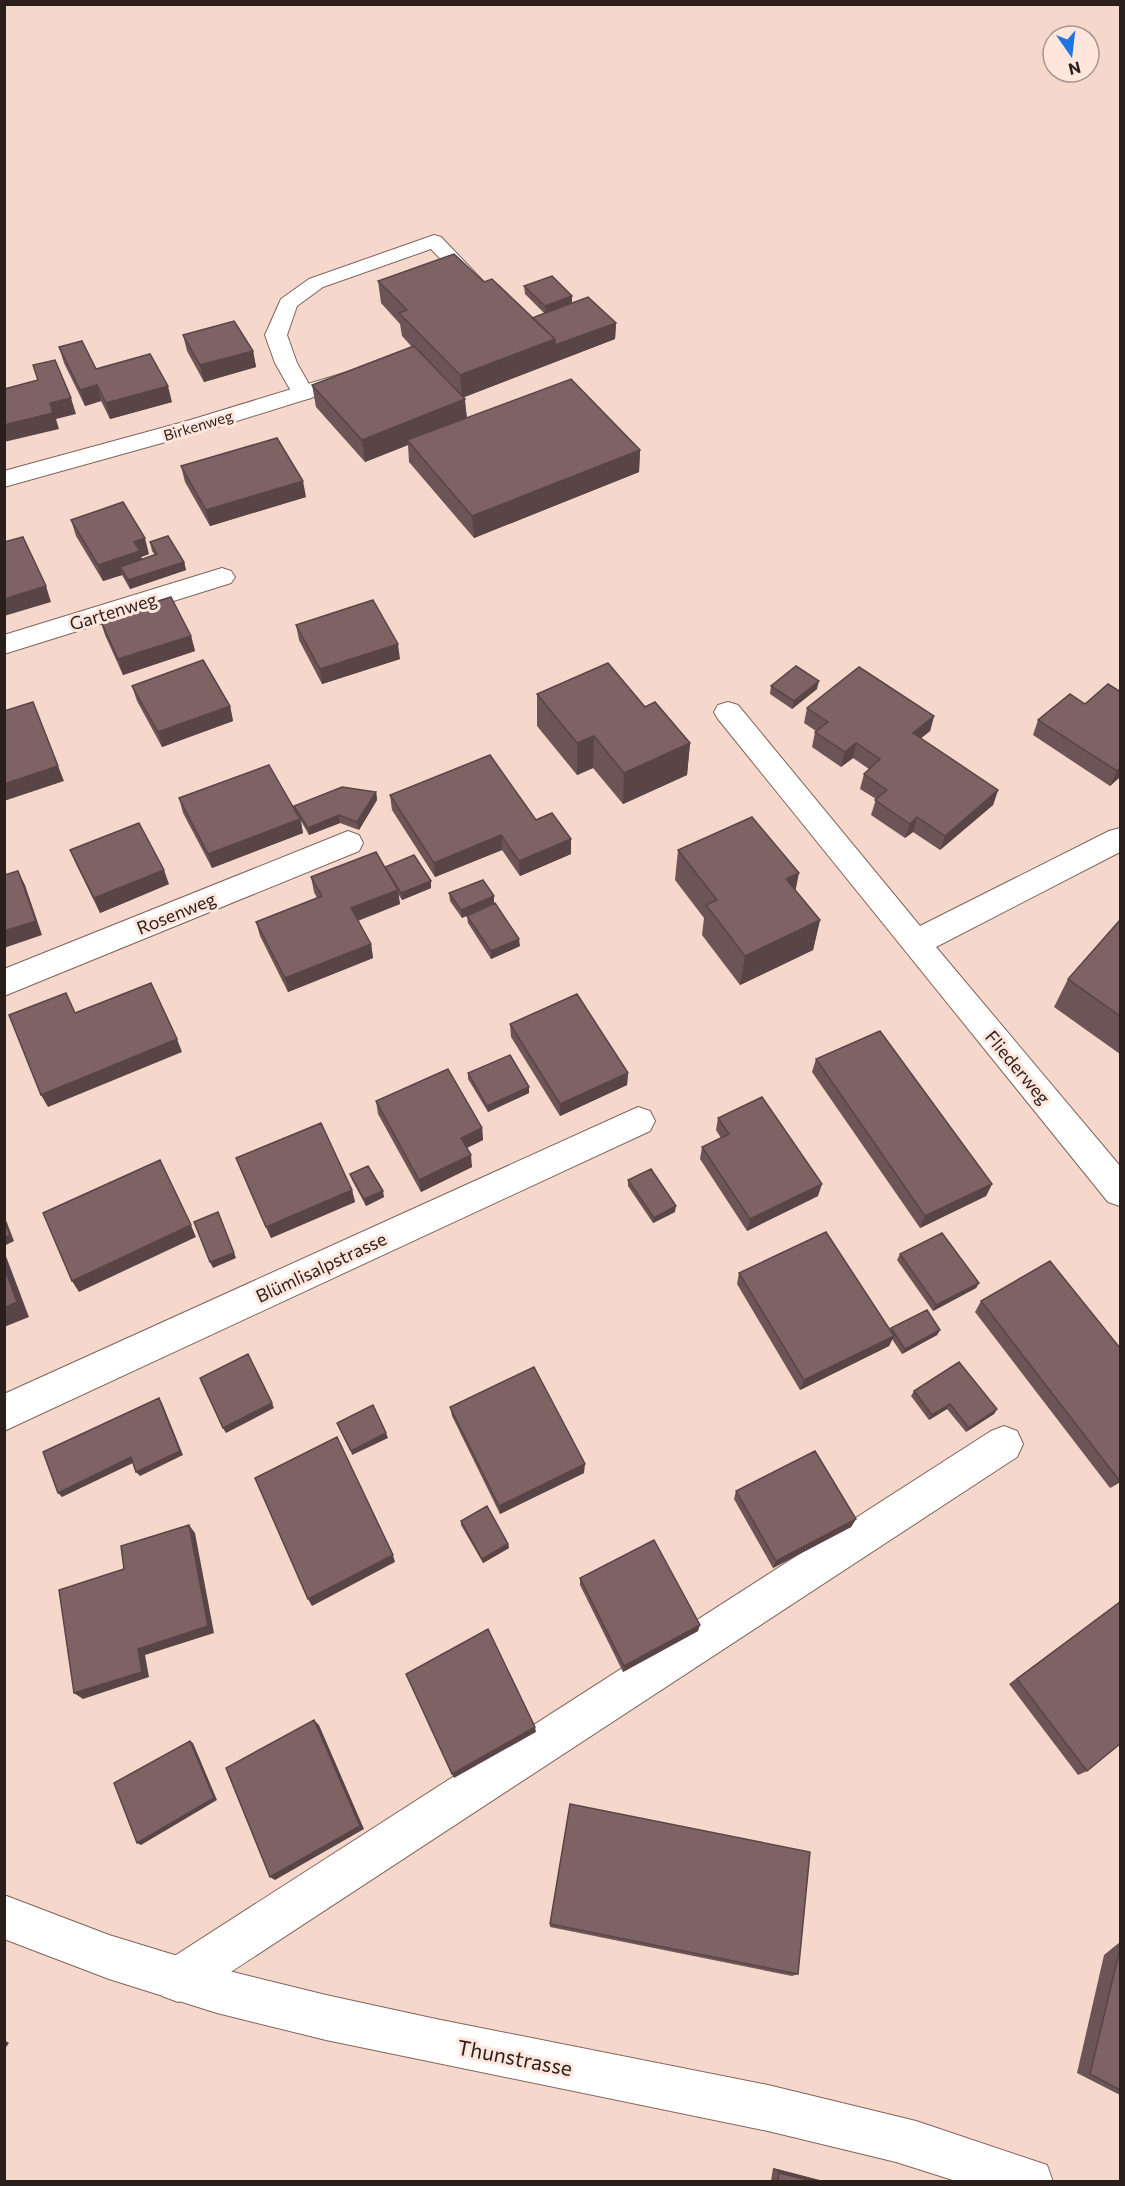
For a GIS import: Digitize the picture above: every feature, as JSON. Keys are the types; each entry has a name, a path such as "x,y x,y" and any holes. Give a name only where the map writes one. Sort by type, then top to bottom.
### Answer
{"street":[{"name":"Birkenweg","path":"4,479 196,426 378,369"},
{"name":"Gartenweg","path":"4,645 222,577"},
{"name":"Fliederweg","path":"728,712 1120,1191"},
{"path":"917,942 1120,839"},
{"name":"Rosenweg","path":"4,983 348,843"},
{"name":"Blümlisalpstrasse","path":"4,1413 638,1121"},
{"path":"178,1980 1004,1444"},
{"name":"Thunstrasse","path":"4,1917 68,1943 178,1980 328,2019 780,2111 878,2134 1030,2181"}],"lane":[{"path":"303,393 286,363 276,335 288,303 316,283 434,241 489,298"}],"building":[{"path":"454,254 484,282 492,279 555,339 460,375 399,313 407,310 378,281"},
{"path":"552,276 572,296 545,306 524,286"},
{"path":"588,297 616,323 555,345 555,339 532,318"},
{"path":"234,321 253,351 200,365 183,335"},
{"path":"82,341 96,369 150,354 168,386 106,403 97,385 80,390 59,347"},
{"path":"414,346 465,399 362,440 312,385"},
{"path":"55,360 71,398 50,403 53,413 4,425 4,389 38,380 33,365"},
{"path":"571,379 640,450 472,516 407,440"},
{"path":"277,438 303,481 206,510 181,466"},
{"path":"123,502 145,538 134,542 140,551 98,565 71,520"},
{"path":"168,536 184,562 128,580 120,567 157,554 150,542"},
{"path":"23,537 46,586 4,599 4,542"},
{"path":"171,597 191,636 118,659 100,619"},
{"path":"373,600 398,644 320,669 296,625"},
{"path":"203,660 230,706 158,732 132,686"},
{"path":"608,663 645,707 655,702 690,743 624,773 594,736 577,743 537,694"},
{"path":"796,666 819,681 794,701 771,686"},
{"path":"859,667 934,716 913,733 998,790 945,836 917,817 910,824 875,800 887,790 864,774 880,759 856,743 845,752 815,732 828,722 807,708"},
{"path":"1108,684 1120,690 1120,768 1117,771 1038,720 1070,694 1085,704"},
{"path":"33,702 58,766 4,784 4,711"},
{"path":"490,755 536,820 552,813 571,839 519,861 501,835 434,863 390,795"},
{"path":"269,765 300,819 208,854 179,798"},
{"path":"342,787 376,792 357,822 339,815 308,828 294,806"},
{"path":"752,817 799,873 786,879 820,920 745,956 706,905 717,900 678,850"},
{"path":"139,823 164,870 94,898 70,850"},
{"path":"376,852 398,890 351,908 371,944 285,978 256,922 322,896 311,877"},
{"path":"414,855 431,881 401,893 385,867"},
{"path":"18,871 36,921 4,931 4,875"},
{"path":"483,880 494,896 461,910 449,893"},
{"path":"495,903 519,939 491,951 467,916"},
{"path":"1120,920 1120,1016 1068,979"},
{"path":"151,983 177,1039 41,1095 9,1015 66,993 75,1013"},
{"path":"577,994 628,1073 560,1104 510,1024"},
{"path":"880,1031 992,1184 925,1216 816,1059"},
{"path":"510,1055 529,1087 487,1106 468,1073"},
{"path":"448,1069 482,1128 461,1138 471,1155 419,1180 376,1101"},
{"path":"762,1097 822,1184 750,1219 702,1147 729,1134 718,1118"},
{"path":"321,1123 352,1190 266,1227 236,1158"},
{"path":"160,1160 191,1225 72,1281 43,1213"},
{"path":"368,1166 383,1191 364,1199 350,1174"},
{"path":"651,1169 676,1206 654,1218 628,1180"},
{"path":"218,1212 234,1253 210,1262 194,1222"},
{"path":"4,1220 10,1235 4,1238"},
{"path":"826,1232 894,1336 804,1380 739,1273"},
{"path":"942,1233 979,1283 936,1305 900,1254"},
{"path":"1050,1261 1120,1348 1119,1480 981,1301"},
{"path":"4,1267 17,1302 4,1308"},
{"path":"927,1310 940,1330 905,1349 891,1328"},
{"path":"248,1354 272,1403 223,1428 200,1378"},
{"path":"959,1362 997,1409 969,1428 950,1404 932,1415 914,1391"},
{"path":"534,1367 585,1464 499,1506 450,1407"},
{"path":"159,1398 180,1451 136,1472 131,1457 58,1493 43,1452"},
{"path":"373,1405 386,1433 351,1451 337,1423"},
{"path":"337,1437 393,1555 308,1599 255,1478"},
{"path":"815,1451 856,1519 776,1561 736,1491"},
{"path":"487,1506 508,1544 482,1559 461,1521"},
{"path":"189,1525 208,1626 138,1649 142,1672 74,1693 59,1590 124,1569 121,1546"},
{"path":"654,1540 700,1625 624,1666 580,1578"},
{"path":"1120,1602 1120,1744 1087,1771 1017,1679"},
{"path":"488,1629 535,1727 452,1774 406,1674"},
{"path":"314,1720 360,1826 270,1877 226,1768"},
{"path":"190,1741 214,1798 137,1843 114,1783"},
{"path":"570,1804 810,1852 798,1974 550,1924"},
{"path":"1120,1952 1120,2090 1090,2074"},
{"path":"779,2173 813,2181 778,2181"}]}
